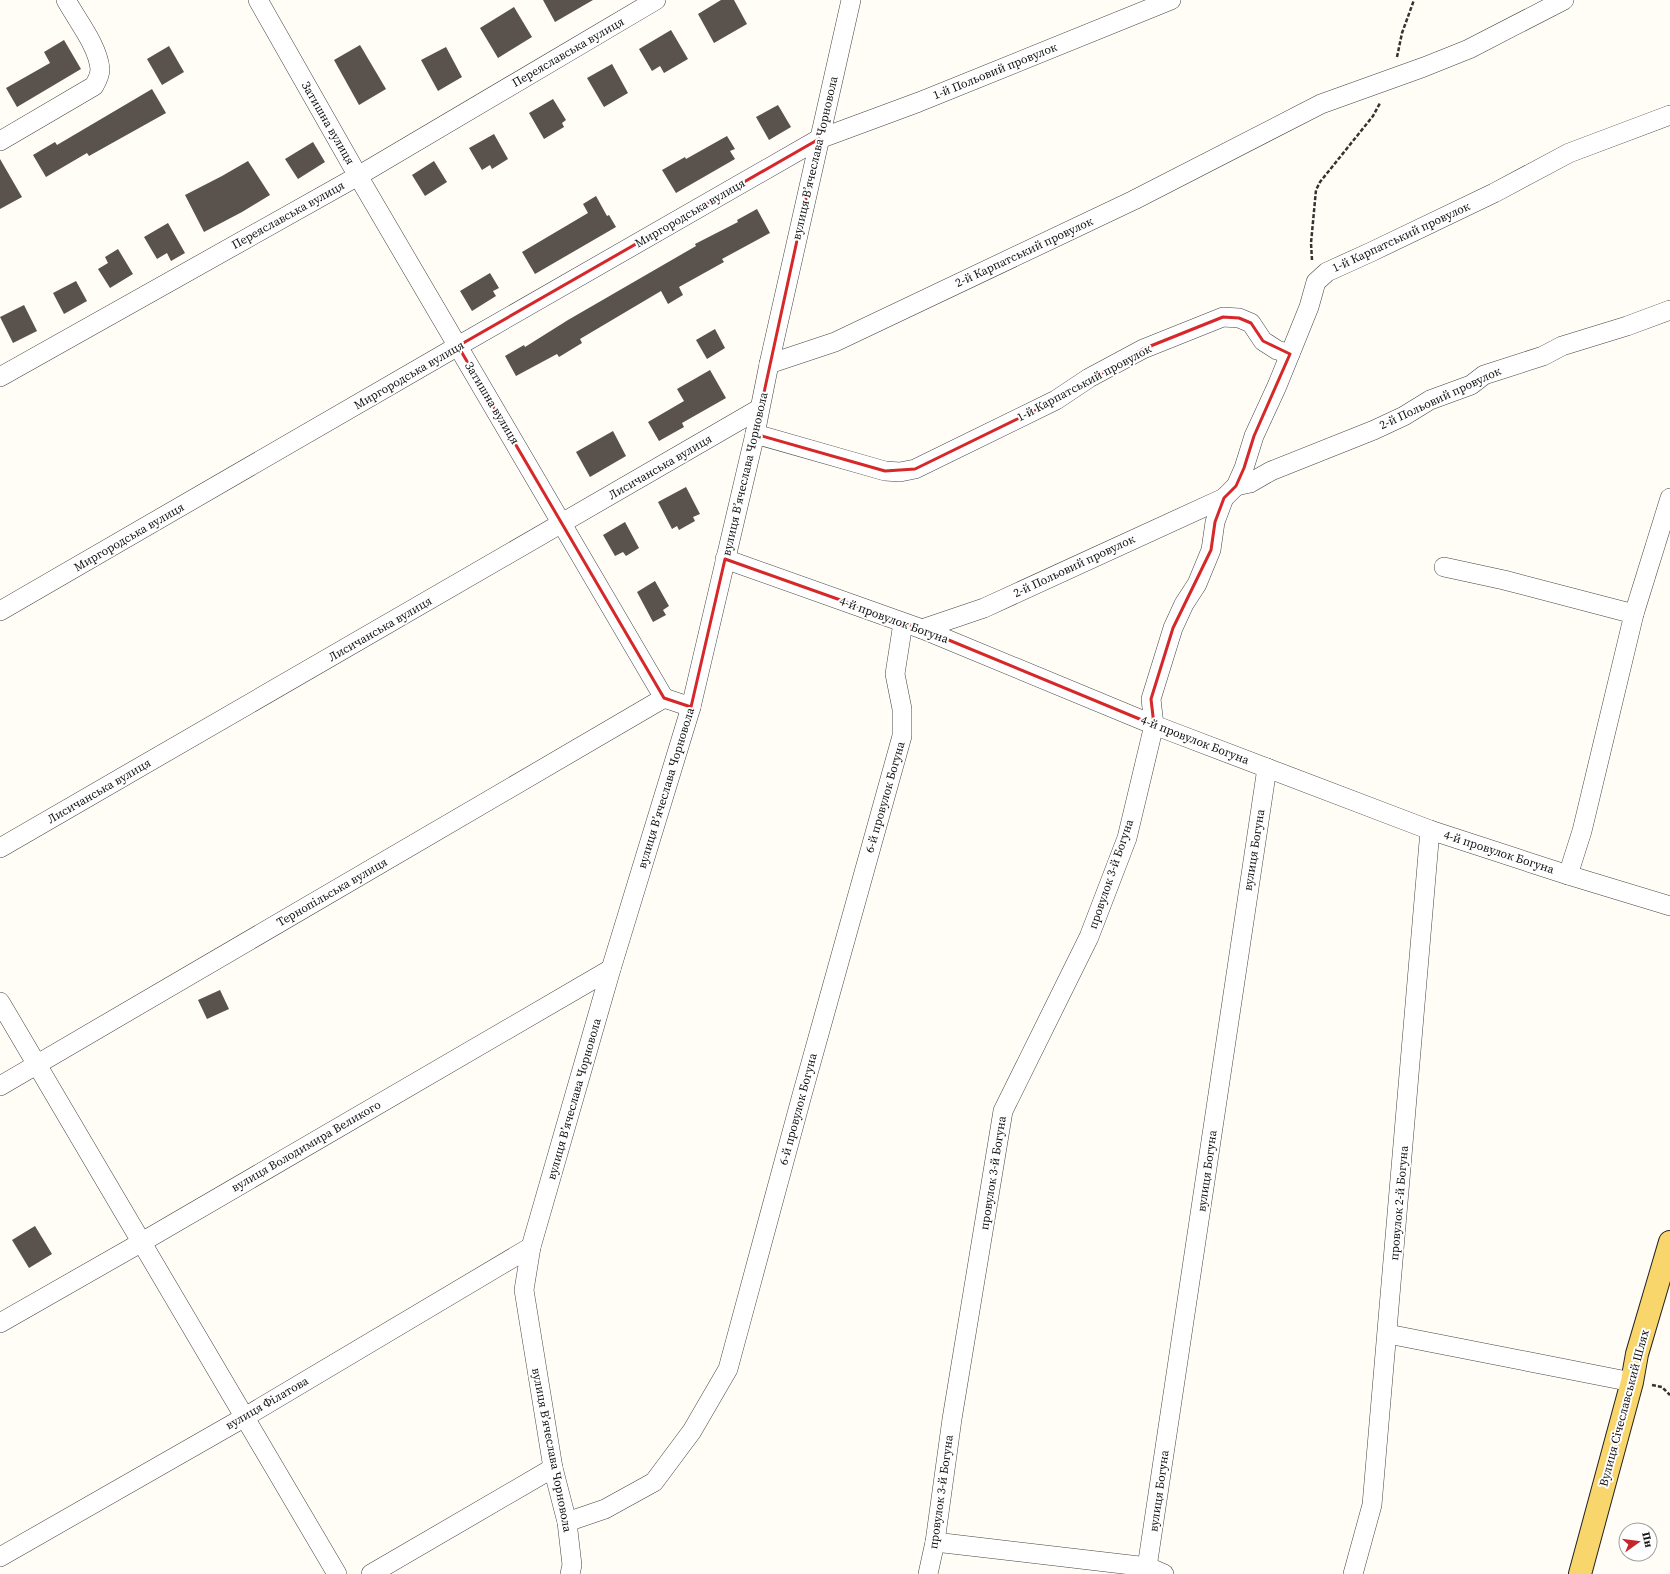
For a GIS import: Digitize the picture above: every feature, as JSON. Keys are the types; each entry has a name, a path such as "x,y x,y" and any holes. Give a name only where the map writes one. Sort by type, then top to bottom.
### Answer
{"main road":[{"name":"Вулиця Січеславський Шлях","path":"1580,1574 1632,1382 1637,1354 1670,1242"}],"street":[{"path":"0,141 94,86 98,81 100,71 96,52 66,0"},
{"name":"Затишна вулиця","path":"258,0 358,176 664,698"},
{"name":"Переяславська вулиця","path":"0,377 358,176 656,0"},
{"name":"вулиця Вʼячеслава Чорновола","path":"570,1574 572,1565 567,1522 553,1468 524,1290 531,1247 611,968 691,707 755,434 759,409 819,139 852,0"},
{"name":"1-й Польовий провулок","path":"819,139 919,102 1170,0"},
{"name":"2-й Карпатський провулок","path":"769,364 835,342 1134,200 1321,104 1469,49 1564,0"},
{"name":"1-й Карпатський провулок","path":"1316,282 1327,272 1494,193 1569,152 1670,115"},
{"name":"Миргородська вулиця","path":"0,611 819,139"},
{"path":"1154,725 1151,699 1173,628 1184,604 1197,584 1211,550 1215,522 1244,468 1254,436 1277,386 1309,307 1316,282"},
{"name":"2-й Польовий провулок","path":"922,629 984,608 1250,483 1271,471 1374,430 1404,416 1430,400 1471,385 1484,375 1542,356 1562,346 1627,326 1670,310"},
{"name":"1-й Карпатський провулок","path":"755,434 884,471 900,472 914,469 1056,400 1089,378 1143,349 1223,317 1239,318 1251,323 1263,341 1278,350 1290,354"},
{"name":"Лисичанська вулиця","path":"0,848 759,409"},
{"path":"1568,875 1584,823 1634,614 1670,498"},
{"name":"4-й провулок Богуна","path":"726,559 922,629 1154,725 1430,830 1568,875 1670,906"},
{"path":"1444,567 1483,575 1634,614"},
{"name":"6-й провулок Богуна","path":"567,1522 605,1509 654,1482 692,1431 728,1369 802,1095 902,736 902,709 895,674 903,623"},
{"path":"664,698 691,707"},
{"name":"Тернопільська вулиця","path":"0,1086 664,698"},
{"name":"провулок 3-й Богуна","path":"928,1574 935,1542 952,1419 1003,1111 1089,937 1126,838 1154,725"},
{"name":"вулиця Богуна","path":"1153,1572 1267,768"},
{"name":"провулок 2-й Богуна","path":"1353,1574 1372,1505 1388,1334 1430,830"},
{"name":"вулиця Володимира Великого","path":"0,1323 142,1242 611,968"},
{"path":"0,1002 337,1574"},
{"name":"вулиця Філатова","path":"0,1557 245,1417 531,1247"},
{"path":"1388,1334 1632,1382"},
{"path":"371,1574 553,1468"},
{"path":"935,1542 1153,1572"}],"path":[{"path":"1316,282 1311,243 1316,190 1320,182 1332,169 1373,116 1392,78 1402,33 1414,0"}],"highlighted area":[{"path":"819,139 755,434 885,471 915,469 1056,400 1143,349 1223,317 1239,318 1251,323 1263,341 1290,354 1254,436 1244,468 1236,486 1224,498 1215,522 1211,550 1173,628 1151,699 1154,725 922,629 725,559 691,707 664,698 458,346"}],"building":[{"path":"543,0 593,0 555,22"},
{"path":"721,0 734,0 747,24 714,43 698,14"},
{"path":"514,7 532,37 498,58 480,28"},
{"path":"671,30 688,59 664,73 660,66 652,71 639,49"},
{"path":"64,40 81,69 17,107 6,88 50,63 44,52"},
{"path":"360,45 386,89 359,105 334,60"},
{"path":"169,46 184,72 162,85 147,59"},
{"path":"446,47 462,77 438,91 421,60"},
{"path":"612,64 628,93 604,107 587,78"},
{"path":"152,89 166,113 89,156 87,153 46,177 33,155 55,142 57,145"},
{"path":"553,99 566,120 562,123 564,127 544,139 529,113"},
{"path":"778,105 791,127 769,140 756,117"},
{"path":"494,134 508,159 492,169 490,165 482,170 469,148"},
{"path":"727,136 735,149 730,151 735,159 676,193 662,170 685,157 686,159"},
{"path":"313,142 325,162 298,179 285,159"},
{"path":"0,159 22,197 0,209"},
{"path":"248,161 270,195 204,232 185,195"},
{"path":"434,161 447,182 425,196 412,175"},
{"path":"596,196 607,216 609,215 616,227 535,274 522,252 588,213 583,204"},
{"path":"757,209 770,233 722,259 724,262 679,287 683,295 668,304 661,291 580,339 582,343 559,357 557,354 516,376 505,356 524,345 525,347 568,320 696,246 695,244 738,222 737,220"},
{"path":"168,223 185,253 171,261 167,253 157,259 144,237"},
{"path":"118,249 133,274 110,288 98,269 108,263 105,257"},
{"path":"490,273 499,288 493,291 496,296 472,311 460,291"},
{"path":"76,281 87,301 64,314 53,293"},
{"path":"24,305 37,331 13,343 0,317"},
{"path":"715,329 725,348 707,359 696,340"},
{"path":"710,370 726,398 682,423 684,427 659,441 648,422 684,401 677,389"},
{"path":"613,431 626,456 590,477 576,452"},
{"path":"686,487 700,514 693,517 695,521 679,530 677,526 672,529 658,502"},
{"path":"625,522 639,548 626,556 623,552 615,556 603,535"},
{"path":"655,581 669,606 663,610 666,615 653,622 637,592"},
{"path":"220,990 229,1009 207,1019 198,1000"},
{"path":"35,1226 52,1254 29,1268 12,1240"}]}
